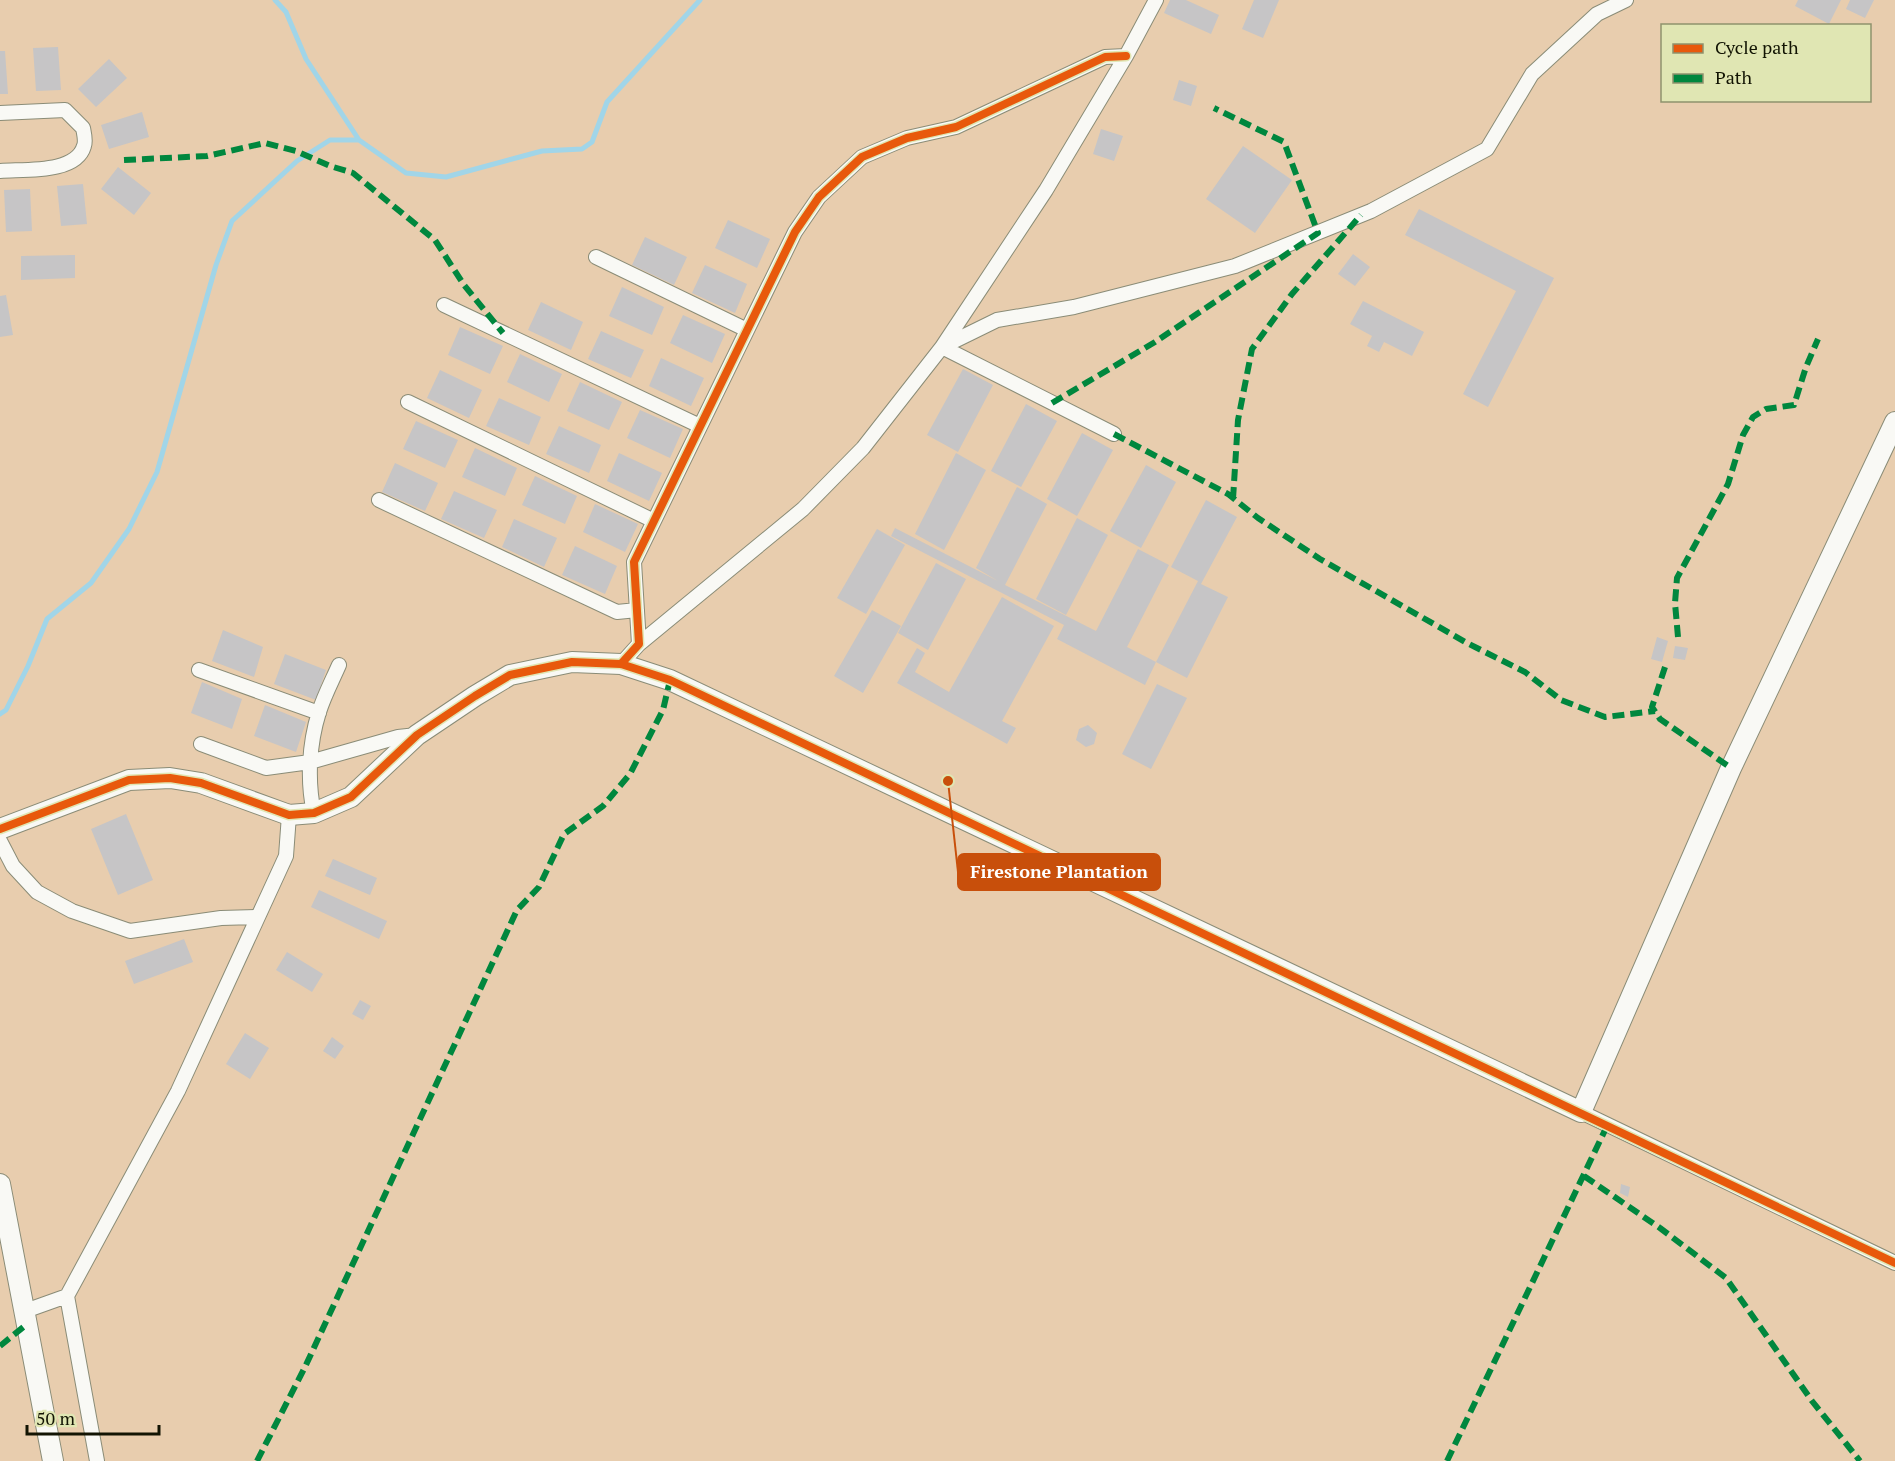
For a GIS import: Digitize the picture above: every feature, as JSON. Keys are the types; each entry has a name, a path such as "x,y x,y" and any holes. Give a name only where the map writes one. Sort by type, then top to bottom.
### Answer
{"street":[{"path":"621,664 639,644 803,509 862,448 942,347 1046,190 1126,56 1156,0"},
{"path":"942,347 997,320 1074,307 1235,266 1371,211 1487,149 1532,74 1597,14 1626,0"},
{"path":"639,644 634,562 795,232 819,197 862,157 907,138 956,128 1105,57 1126,56"},
{"path":"0,113 65,110 83,128 85,146 76,160 59,167 0,171"},
{"path":"596,257 747,330"},
{"path":"444,305 700,426"},
{"path":"942,347 1114,434"},
{"path":"408,402 654,521"},
{"path":"1581,1113 1731,768 1895,422"},
{"path":"379,500 617,612 637,610"},
{"path":"0,829 129,780 170,778 201,783 289,815 314,813 351,797 417,735 510,675 572,662 621,664 670,680 1895,1263"},
{"path":"314,813 310,796 310,762 319,713 339,665"},
{"path":"199,670 319,713"},
{"path":"201,744 267,768 310,762 398,737 417,735"},
{"path":"97,1461 67,1296 178,1091 286,856 289,815"},
{"path":"0,841 13,866 37,892 72,911 130,931 221,918 257,917"},
{"path":"0,1184 53,1461"},
{"path":"25,1311 67,1296"}],"shaded area":[{"path":"0,0 1895,0 1895,1461 0,1461"}],"building":[{"path":"1170,0 1186,0 1219,15 1211,34 1164,13"},
{"path":"1254,0 1279,0 1263,38 1242,29"},
{"path":"1798,0 1841,0 1829,24 1795,6"},
{"path":"1850,0 1874,0 1865,18 1846,9"},
{"path":"58,47 61,90 36,91 33,48"},
{"path":"0,51 5,51 8,94 0,94"},
{"path":"109,59 127,78 96,107 78,89"},
{"path":"1179,80 1197,86 1191,106 1173,100"},
{"path":"142,112 149,137 109,149 101,125"},
{"path":"1101,129 1123,136 1114,161 1093,154"},
{"path":"1243,146 1292,180 1255,233 1206,199"},
{"path":"118,167 151,193 134,215 101,189"},
{"path":"83,184 87,224 61,226 57,186"},
{"path":"30,189 32,231 6,232 4,190"},
{"path":"1419,209 1554,278 1488,407 1463,394 1516,291 1405,235"},
{"path":"728,220 770,239 757,268 715,248"},
{"path":"645,237 687,257 674,285 632,265"},
{"path":"1353,254 1370,267 1355,286 1338,274"},
{"path":"75,255 75,278 21,280 21,256"},
{"path":"705,265 747,284 735,313 692,293"},
{"path":"622,287 664,307 652,335 609,316"},
{"path":"6,295 13,335 0,337 0,296"},
{"path":"1363,301 1424,332 1412,356 1384,342 1379,352 1367,346 1372,336 1350,324"},
{"path":"541,302 583,322 571,350 528,330"},
{"path":"683,315 725,334 712,363 670,343"},
{"path":"460,327 503,346 490,374 448,355"},
{"path":"601,331 644,350 631,378 588,359"},
{"path":"520,354 562,374 549,402 507,382"},
{"path":"661,358 704,378 691,406 649,386"},
{"path":"963,369 993,385 958,452 927,435"},
{"path":"440,370 482,390 469,418 427,398"},
{"path":"580,382 622,402 609,430 567,411"},
{"path":"499,398 541,417 529,445 486,426"},
{"path":"1026,404 1057,421 1021,487 991,471"},
{"path":"640,410 683,429 670,458 627,438"},
{"path":"416,421 458,440 445,468 403,449"},
{"path":"559,426 601,445 589,473 546,454"},
{"path":"1082,433 1113,450 1077,516 1047,499"},
{"path":"475,448 517,468 505,496 462,477"},
{"path":"619,453 662,473 649,501 607,481"},
{"path":"956,453 986,470 944,550 915,534"},
{"path":"395,463 438,483 425,511 382,492"},
{"path":"1146,465 1176,482 1141,548 1110,531"},
{"path":"535,476 577,496 565,524 522,505"},
{"path":"1017,487 1047,504 1005,585 1096,631 1138,549 1169,565 1127,647 1156,662 1145,685 1057,639 1064,625 891,536 895,528 998,581 976,568"},
{"path":"454,491 497,510 484,538 441,519"},
{"path":"1206,500 1237,517 1201,584 1228,597 1187,678 1156,662 1198,581 1171,567"},
{"path":"595,504 638,524 625,552 583,532"},
{"path":"1077,518 1108,535 1066,615 1036,599"},
{"path":"514,519 557,538 544,567 502,547"},
{"path":"877,529 905,545 866,614 837,598"},
{"path":"575,546 617,566 605,594 562,575"},
{"path":"936,563 966,579 928,650 898,633"},
{"path":"1002,597 1054,626 1002,721 1016,728 1007,744 897,683 917,648 925,653 915,672 949,692"},
{"path":"872,610 901,626 863,693 834,676"},
{"path":"223,630 263,647 254,677 212,661"},
{"path":"1657,637 1668,641 1662,662 1651,659"},
{"path":"1675,646 1688,648 1685,660 1673,658"},
{"path":"285,654 326,670 316,700 274,684"},
{"path":"202,682 242,699 232,729 191,713"},
{"path":"1157,684 1187,698 1151,769 1122,754"},
{"path":"265,705 306,722 296,752 254,736"},
{"path":"1088,725 1097,733 1094,744 1086,747 1076,740 1079,729"},
{"path":"126,814 153,880 118,895 91,829"},
{"path":"333,859 377,878 370,895 325,876"},
{"path":"319,890 387,921 379,939 311,907"},
{"path":"184,939 193,962 134,984 125,961"},
{"path":"287,952 323,974 312,992 276,970"},
{"path":"360,1000 371,1006 363,1020 352,1014"},
{"path":"245,1033 269,1048 250,1079 226,1064"},
{"path":"332,1037 344,1046 335,1059 323,1051"},
{"path":"1621,1184 1630,1187 1628,1197 1620,1193"}],"waterway":[{"path":"275,0 286,12 306,59 359,140 406,173 446,177 542,151 582,149 592,142 607,102 700,0"},
{"path":"0,714 6,710 28,666 47,619 91,583 129,529 157,472 216,265 232,221 297,161 330,140 359,140"}],"marked path":[{"path":"1052,403 1155,342 1318,233 1284,142 1214,108"},
{"path":"124,160 207,156 265,143 296,151 353,173 435,240 464,285 503,333"},
{"path":"1233,499 1238,420 1252,349 1292,294 1361,215"},
{"path":"1678,637 1675,603 1677,578 1728,484 1743,435 1753,417 1766,409 1794,405 1818,339"},
{"path":"1114,434 1228,494 1258,518 1320,559 1467,643 1525,672 1561,700 1605,717 1655,711"},
{"path":"1665,667 1652,707 1660,719 1731,768"},
{"path":"257,1461 305,1367 517,910 539,887 564,834 603,806 630,774 663,710 670,680"},
{"path":"1447,1461 1607,1126"},
{"path":"1584,1176 1660,1228 1726,1278 1812,1401 1860,1461"},
{"path":"0,1346 27,1324"}],"cycle path":[{"path":"621,664 639,644 634,562 795,232 819,197 862,157 907,138 956,127 1105,57 1126,56"},
{"path":"0,829 129,780 170,778 201,783 289,815 314,813 351,797 417,735 510,675 572,662 621,664 670,680 1895,1263"}],"place":[{"name":"Firestone Plantation","path":"948,781"}]}
